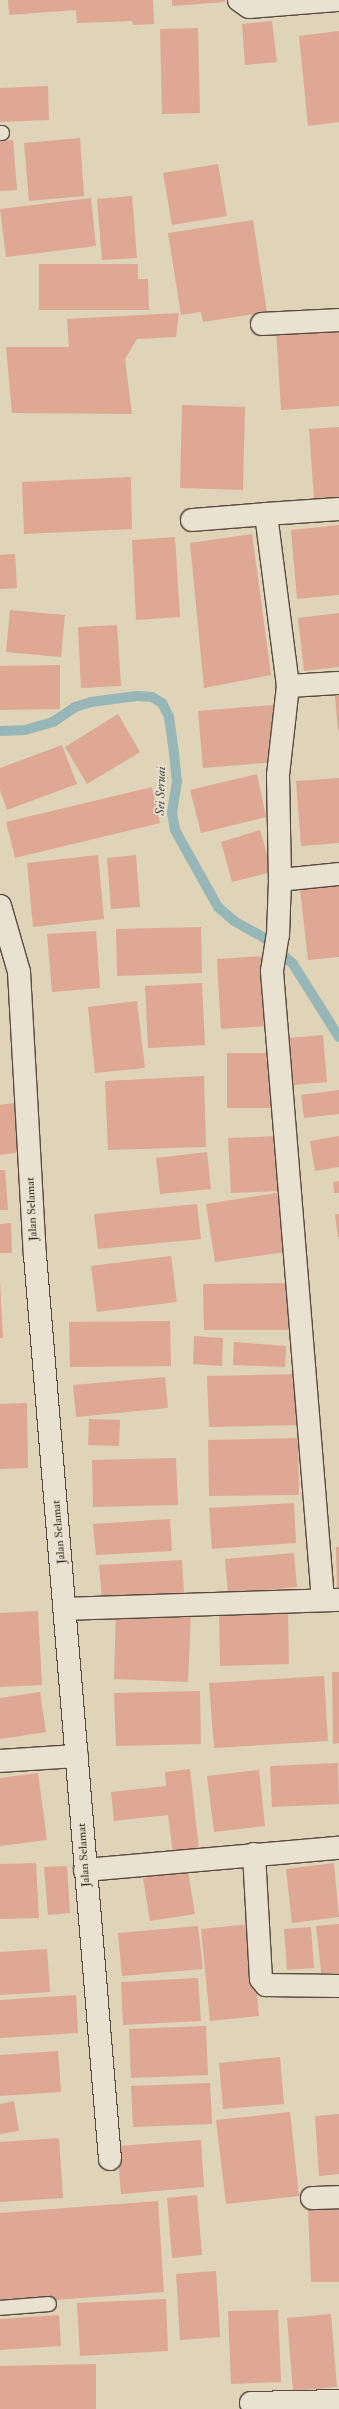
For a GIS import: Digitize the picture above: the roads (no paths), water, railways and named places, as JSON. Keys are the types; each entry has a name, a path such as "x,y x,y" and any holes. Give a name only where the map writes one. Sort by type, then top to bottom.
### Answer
{"street":[{"path":"239,0 249,7 337,0"},
{"path":"262,324 339,320"},
{"path":"192,520 339,509"},
{"path":"66,1609 331,1600 272,971 278,935 280,880 278,775 288,686 266,514"},
{"path":"288,686 339,683"},
{"path":"280,880 339,874"},
{"name":"Jalan Selamat","path":"0,906 19,972 35,1255 66,1609 85,1870 110,2159"},
{"path":"0,1761 77,1756"},
{"path":"85,1870 254,1854 339,1848"},
{"path":"254,1854 262,1979 266,1986 339,1986"},
{"path":"312,2198 339,2196"},
{"path":"251,2403 339,2401"}],"lane":[{"path":"0,2308 49,2304"}],"waterway":[{"name":"Sei Seruai","path":"0,731 25,730 53,722 75,707 91,702 137,696 152,697 162,703 169,717 177,781 172,813 175,830 218,907 234,921 263,937 293,964 339,1037"}]}
